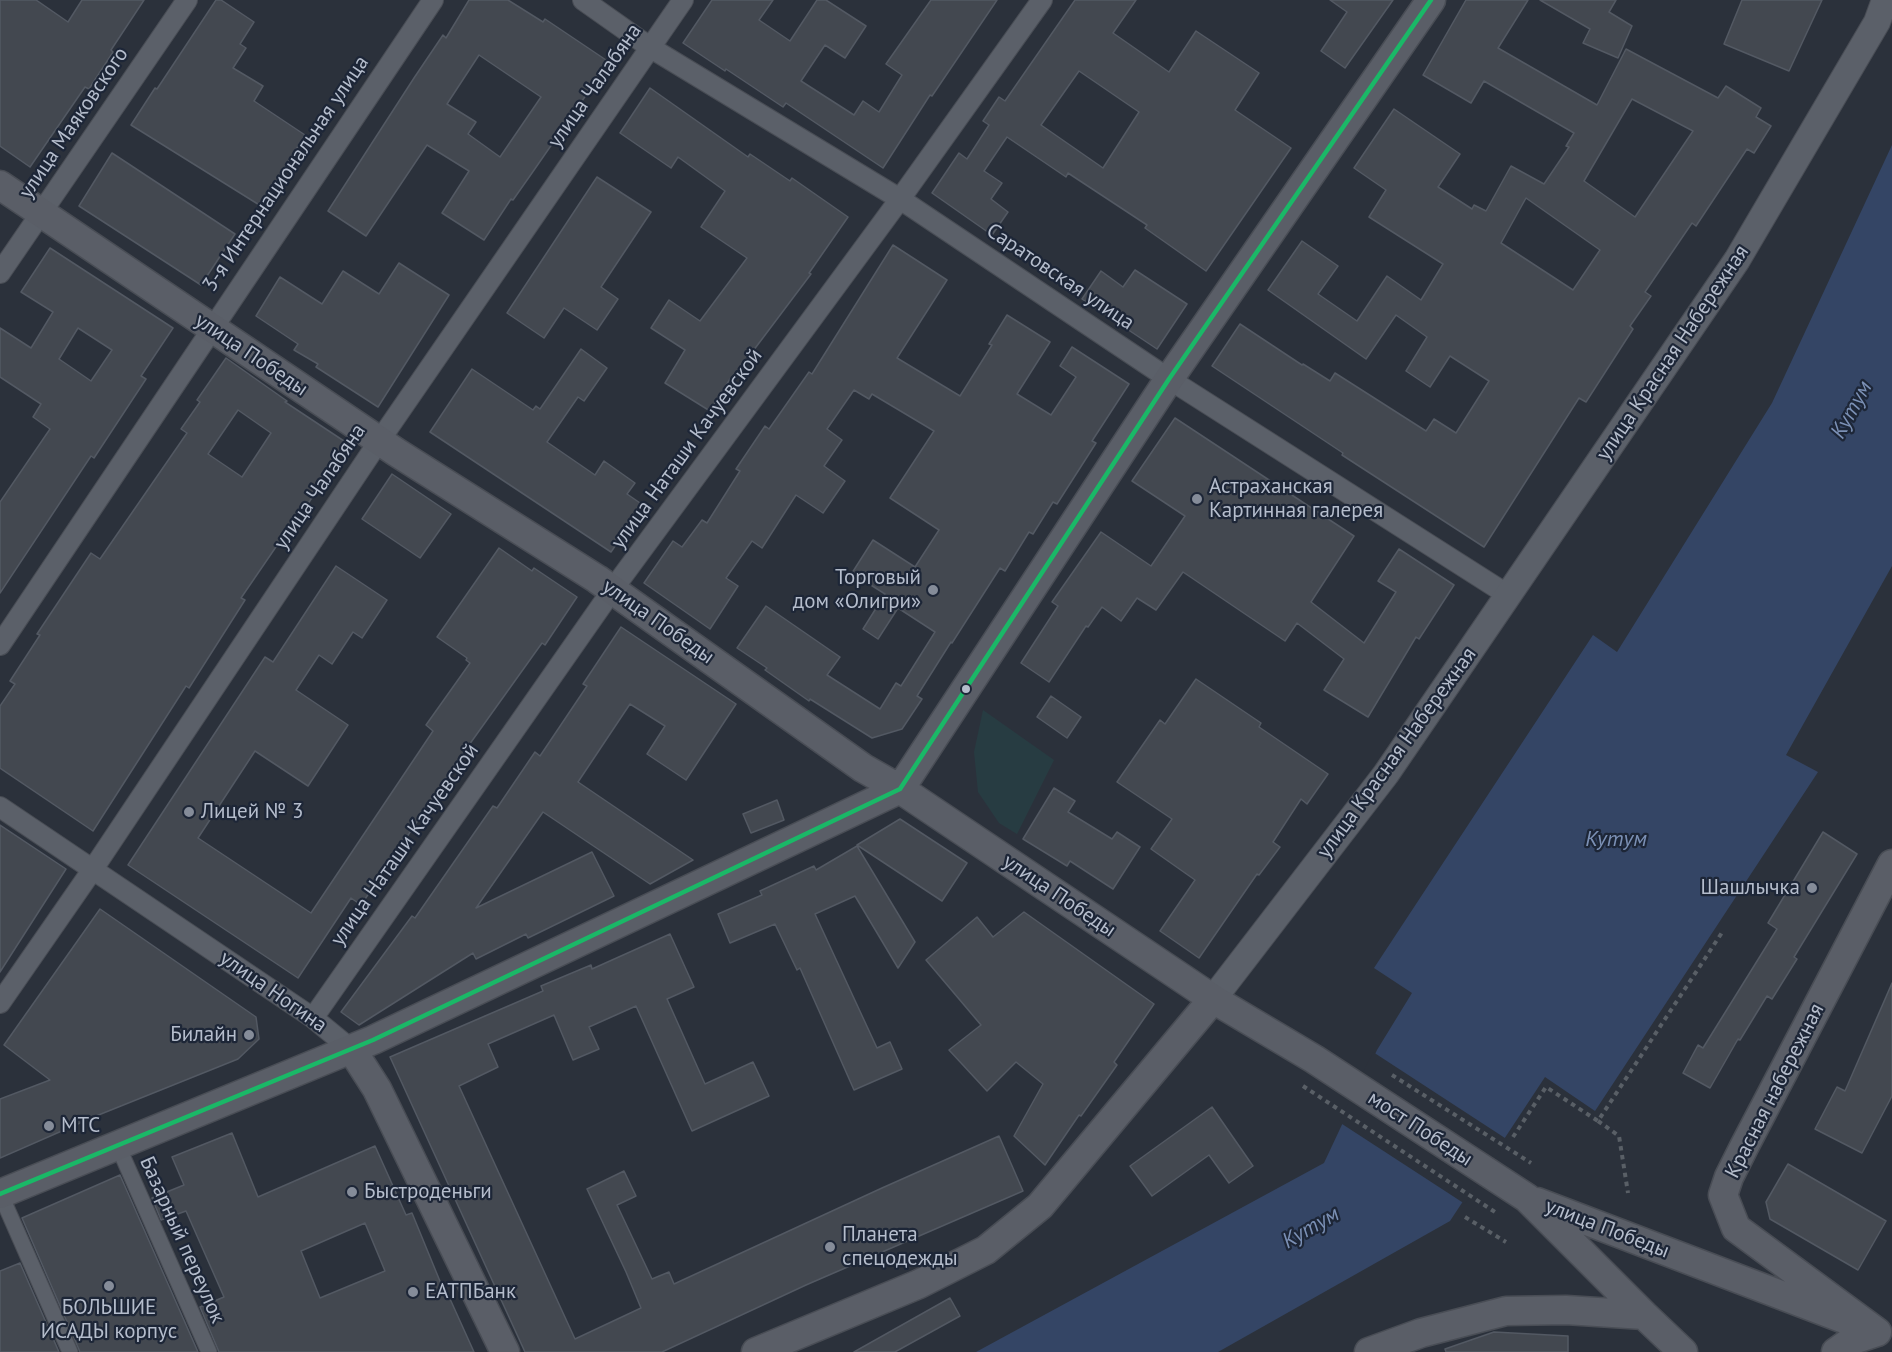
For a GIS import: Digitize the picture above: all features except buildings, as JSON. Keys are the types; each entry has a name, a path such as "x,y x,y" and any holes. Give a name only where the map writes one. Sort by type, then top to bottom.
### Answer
{"main road":[{"path":"0,1194 352,1050 900,789 1169,379 1431,0"},
{"name":"улица Победы","path":"0,185 380,441 613,589 863,768 900,789 1213,999 1314,1059"},
{"name":"Красная набережная","path":"1884,1337 1736,1228 1723,1195 1744,1147 1892,864"},
{"name":"улица Красная Набережная","path":"756,1352 919,1284 986,1250 1040,1206 1213,999"},
{"name":"улица Ногина","path":"352,1050 378,1089 505,1352"},
{"name":"мост Победы","path":"1314,1059 1527,1198"},
{"name":"улица Победы","path":"1527,1198 1884,1337"},
{"name":"улица Победы","path":"1527,1198 1683,1352"},
{"path":"1369,1352 1421,1333 1506,1311 1566,1310 1644,1316"},
{"path":"1836,1352 1853,1340 1884,1337"}],"street":[{"name":"улица Маяковского","path":"0,273 187,0"},
{"name":"3-я Интернациональная улица","path":"0,645 433,0"},
{"name":"Саратовская улица","path":"583,0 651,48 900,199 1169,379 1508,595"},
{"name":"улица Чалабяна","path":"0,1003 93,869 380,441 683,0"},
{"name":"улица Наташи Качуевской","path":"313,1018 613,589 900,199 1042,0"},
{"name":"улица Красная Набережная","path":"1213,999 1386,774 1737,260 1877,22 1885,0"},
{"name":"улица Ногина","path":"0,807 313,1018 352,1050"},
{"name":"Базарный переулок","path":"118,1146 209,1352"},
{"path":"0,1194 70,1352"}],"path":[{"path":"1598,1121 1723,931"},
{"path":"1383,1070 1531,1163"},
{"path":"1303,1086 1498,1214"},
{"path":"1513,1137 1546,1087 1619,1136 1628,1193"},
{"path":"1465,1217 1506,1242"}],"green space":[{"path":"983,710 1054,760 1017,834 999,823 978,792 974,752"}],"water":[{"name":"Кутум","path":"1892,145 1892,566 1786,755 1818,772 1595,1111 1545,1077 1450,1221 1218,1352 976,1352 1324,1163 1377,1050 1412,993 1374,968 1593,635 1617,652 1772,403"}],"pier":[{"path":"1373,1052 1508,1140 1465,1204 1339,1122"}],"transit line":[{"path":"0,1194 373,1040 900,789 1169,379 1431,0"}],"place":[{"name":"Астраханская Картинная галерея","path":"1197,499"},
{"name":"Торговый дом «Олигри»","path":"933,590"},
{"name":"Лицей № 3","path":"189,812"},
{"name":"Шашлычка","path":"1812,888"},
{"name":"Билайн","path":"249,1035"},
{"name":"МТС","path":"49,1126"},
{"name":"Быстроденьги","path":"352,1192"},
{"name":"Планета спецодежды","path":"830,1247"},
{"name":"БОЛЬШИЕ ИСАДЫ корпус","path":"109,1286"},
{"name":"ЕАТПБанк","path":"413,1292"}]}
